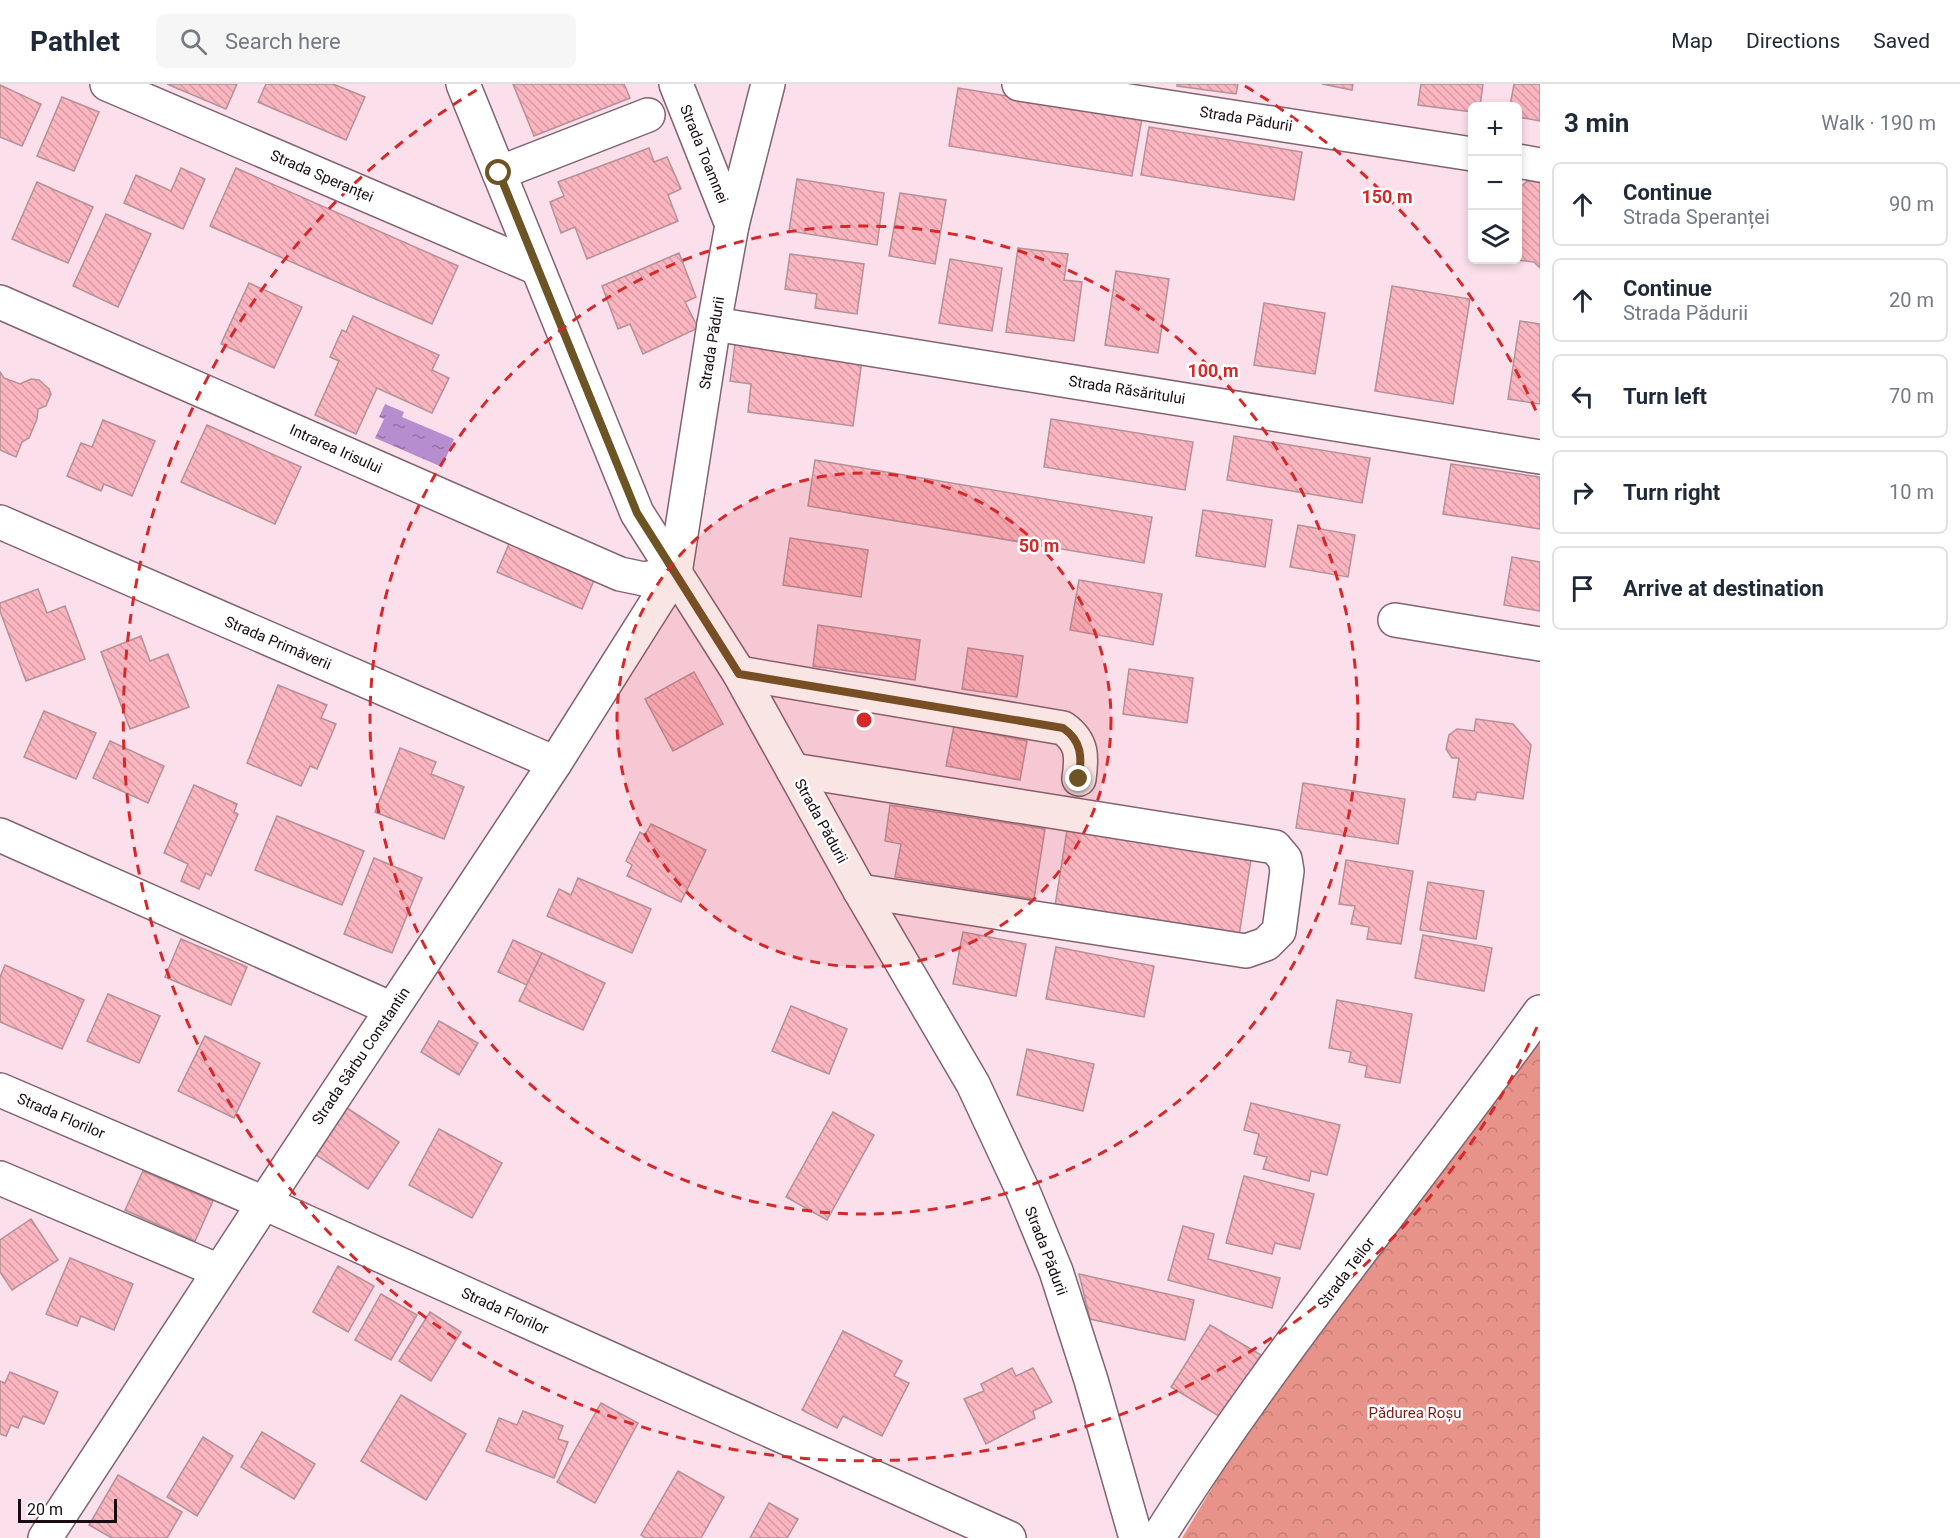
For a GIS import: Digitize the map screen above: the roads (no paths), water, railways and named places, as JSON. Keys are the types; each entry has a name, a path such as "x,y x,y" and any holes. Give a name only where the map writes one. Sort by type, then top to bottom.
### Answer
{"street":[{"name":"Strada Speranței","path":"107,84 537,268"},
{"path":"463,84 637,513 675,573"},
{"name":"Strada Toamnei","path":"676,84 732,225"},
{"name":"Strada Pădurii","path":"768,84 732,225 675,573 739,674 860,891 973,1084 1023,1191 1056,1271 1094,1391 1136,1538"},
{"name":"Strada Pădurii","path":"1019,84 1468,153"},
{"path":"499,173 648,115"},
{"path":"1522,162 1540,165"},
{"name":"Intrarea Irisului","path":"0,302 620,574 644,579 675,573"},
{"name":"Strada Răsăritului","path":"714,324 1540,457"},
{"name":"Strada Primăverii","path":"0,522 555,763"},
{"name":"Strada Sârbu Constantin","path":"45,1538 555,763 675,573"},
{"path":"1395,620 1540,644"},
{"path":"739,674 1063,728 1073,735 1080,752 1079,779"},
{"path":"793,770 1275,847 1285,859 1287,871 1279,932 1266,944 1246,951 860,891"},
{"path":"0,835 392,1009"},
{"name":"Strada Teilor","path":"1158,1538 1199,1472 1244,1408 1476,1101 1540,1011"},
{"name":"Strada Florilor","path":"0,1090 264,1203 1009,1538"},
{"path":"0,1178 219,1271"}],"water":[{"path":"385,404 404,412 402,417 454,439 442,467 375,438 384,419 379,417"}],"park label":[{"name":"Pădurea Roșu","path":"1415,1413"}]}
